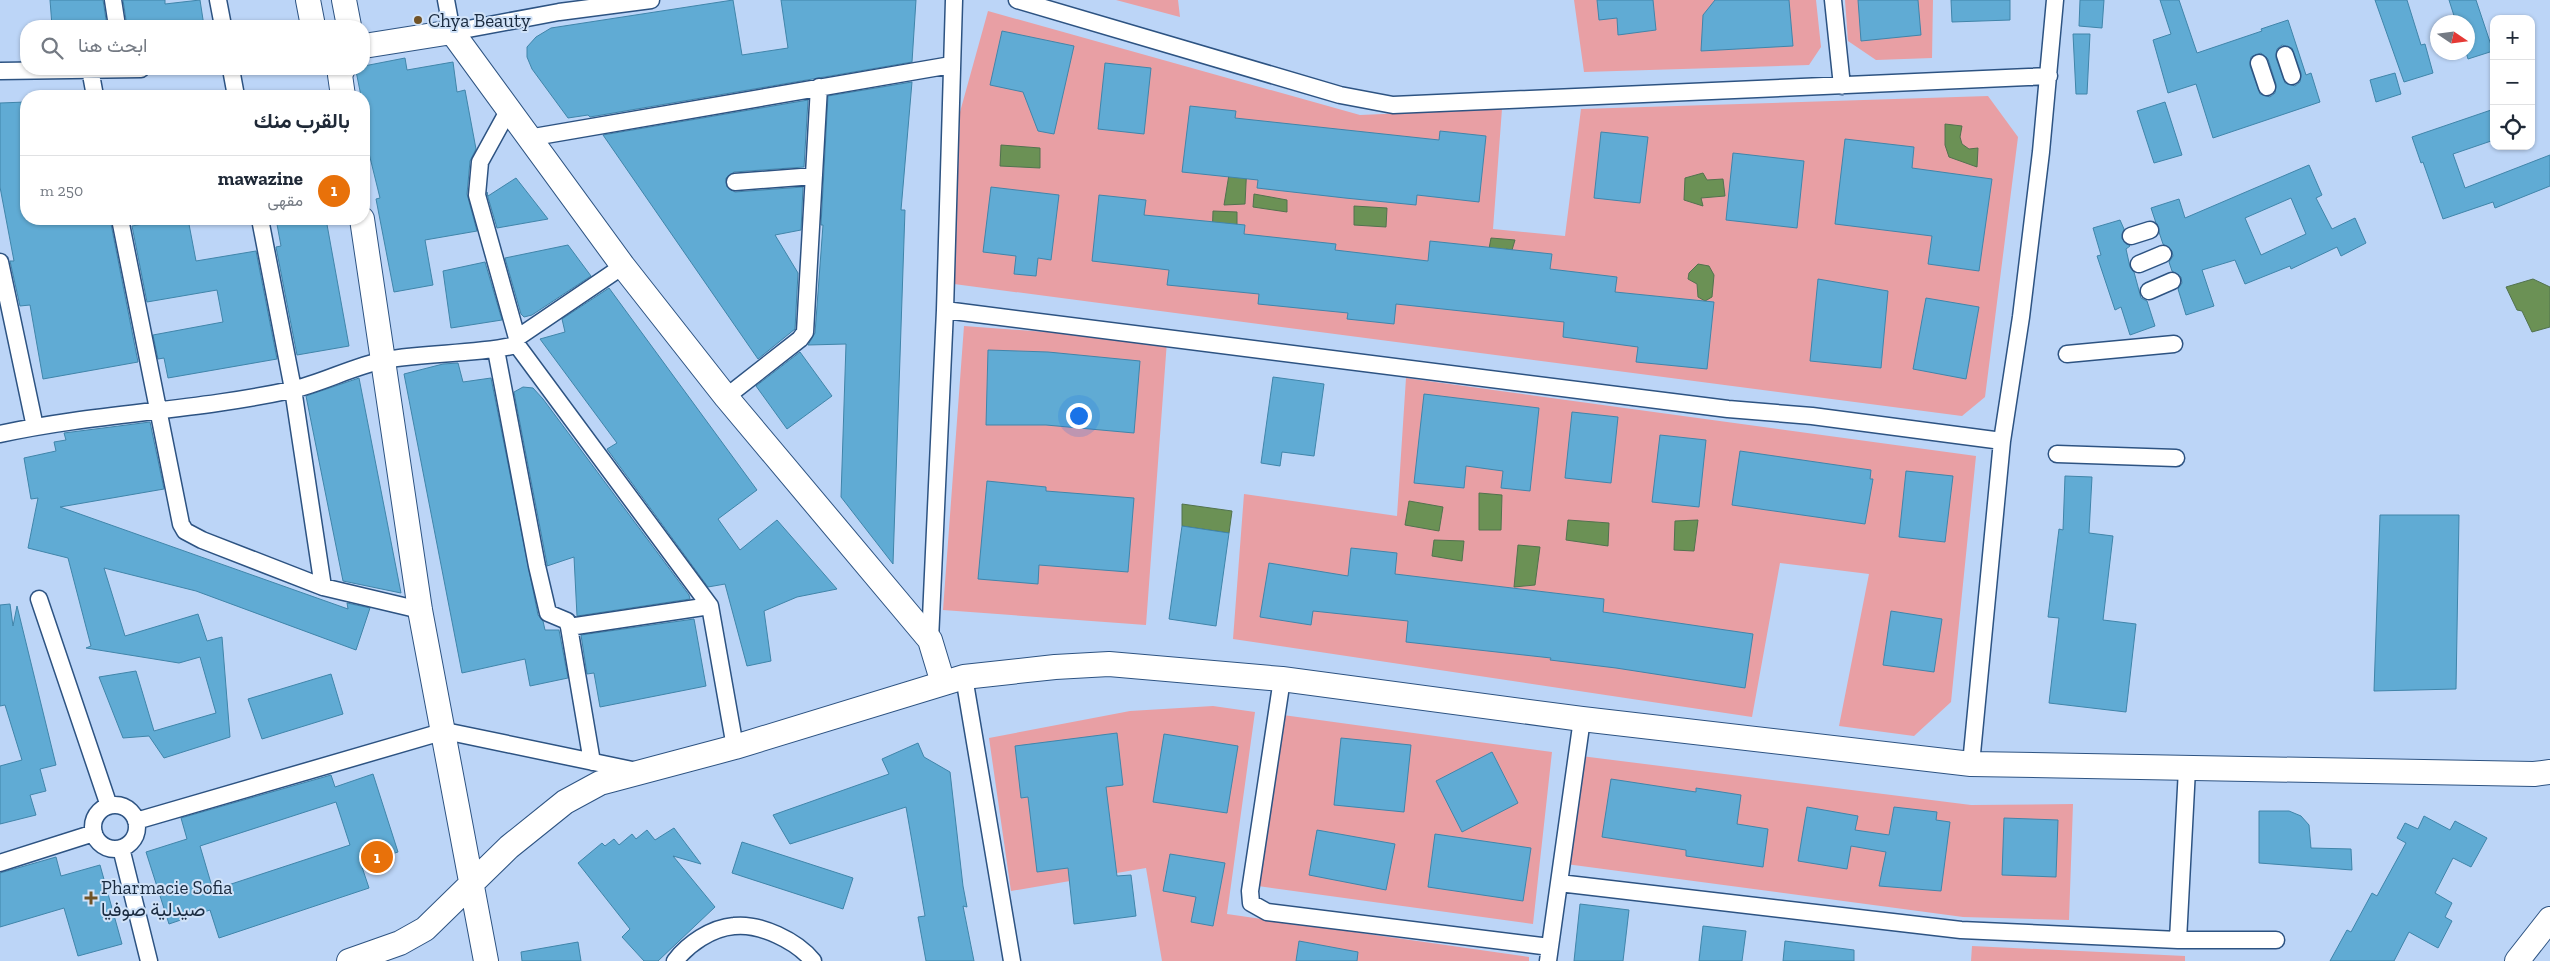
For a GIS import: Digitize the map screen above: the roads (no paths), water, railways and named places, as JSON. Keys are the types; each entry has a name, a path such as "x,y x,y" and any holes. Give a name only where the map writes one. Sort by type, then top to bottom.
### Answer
{"street":[{"path":"113,0 116,20"},
{"path":"218,0 222,20"},
{"path":"308,0 312,20"},
{"path":"344,0 348,20"},
{"path":"446,0 452,32 623,266 726,398 930,640 954,680 1012,961"},
{"path":"370,45 452,32 558,6 646,0"},
{"path":"930,640 946,310 954,0"},
{"path":"1017,0 1374,103 1393,105 2049,76"},
{"path":"1833,0 1842,86"},
{"path":"1971,764 2002,441 2020,317 2049,76 2055,0"},
{"path":"2286,55 2292,76"},
{"path":"2259,63 2267,87"},
{"path":"528,138 951,65"},
{"path":"0,71 20,71"},
{"path":"91,75 94,90"},
{"path":"232,75 235,90"},
{"path":"726,398 800,339 805,332 819,87"},
{"path":"508,111 480,162 477,195 517,342 710,606 735,747"},
{"path":"735,182 814,176"},
{"path":"121,225 159,409 180,524 185,531 323,587 420,610"},
{"path":"261,225 293,390 323,587"},
{"path":"363,225 385,360 420,610 445,731 486,961"},
{"path":"2131,236 2150,230"},
{"path":"2139,264 2163,254"},
{"path":"0,262 35,427"},
{"path":"0,434 35,427 159,409 216,403 293,390 385,360 496,350 517,342 623,266"},
{"path":"2149,291 2172,281"},
{"path":"946,310 1728,410 1812,416 2002,441"},
{"path":"2067,354 2174,344"},
{"path":"496,350 537,566 548,614 567,621 592,762"},
{"path":"2057,454 2176,458"},
{"path":"39,599 109,806"},
{"path":"569,628 710,606"},
{"path":"349,961 400,943 425,929 508,847 565,802 600,783 637,771 735,747 954,680 1055,667 1109,664 1282,679 1582,719 1971,764 2545,775"},
{"path":"1282,679 1250,892 1251,903 1267,912 1549,954 1582,719"},
{"path":"136,821 445,731 637,771"},
{"path":"2178,940 2187,769"},
{"path":"118,805 125,808 132,813 136,821 134,838 121,848 112,849 104,846 94,833 96,816 109,806 118,805"},
{"path":"0,863 94,833"},
{"path":"121,848 149,961"},
{"path":"1559,883 1961,930 2178,940 2276,940"},
{"path":"2516,961 2550,919"},
{"path":"674,961 704,936 735,926 753,928 793,943 813,961"}],"place":[{"name":"Chya Beauty","path":"418,20"},
{"name":"mawazine","path":"377,857"},
{"name":"Pharmacie Sofia صيدلية صوفيا","path":"91,898"}]}
